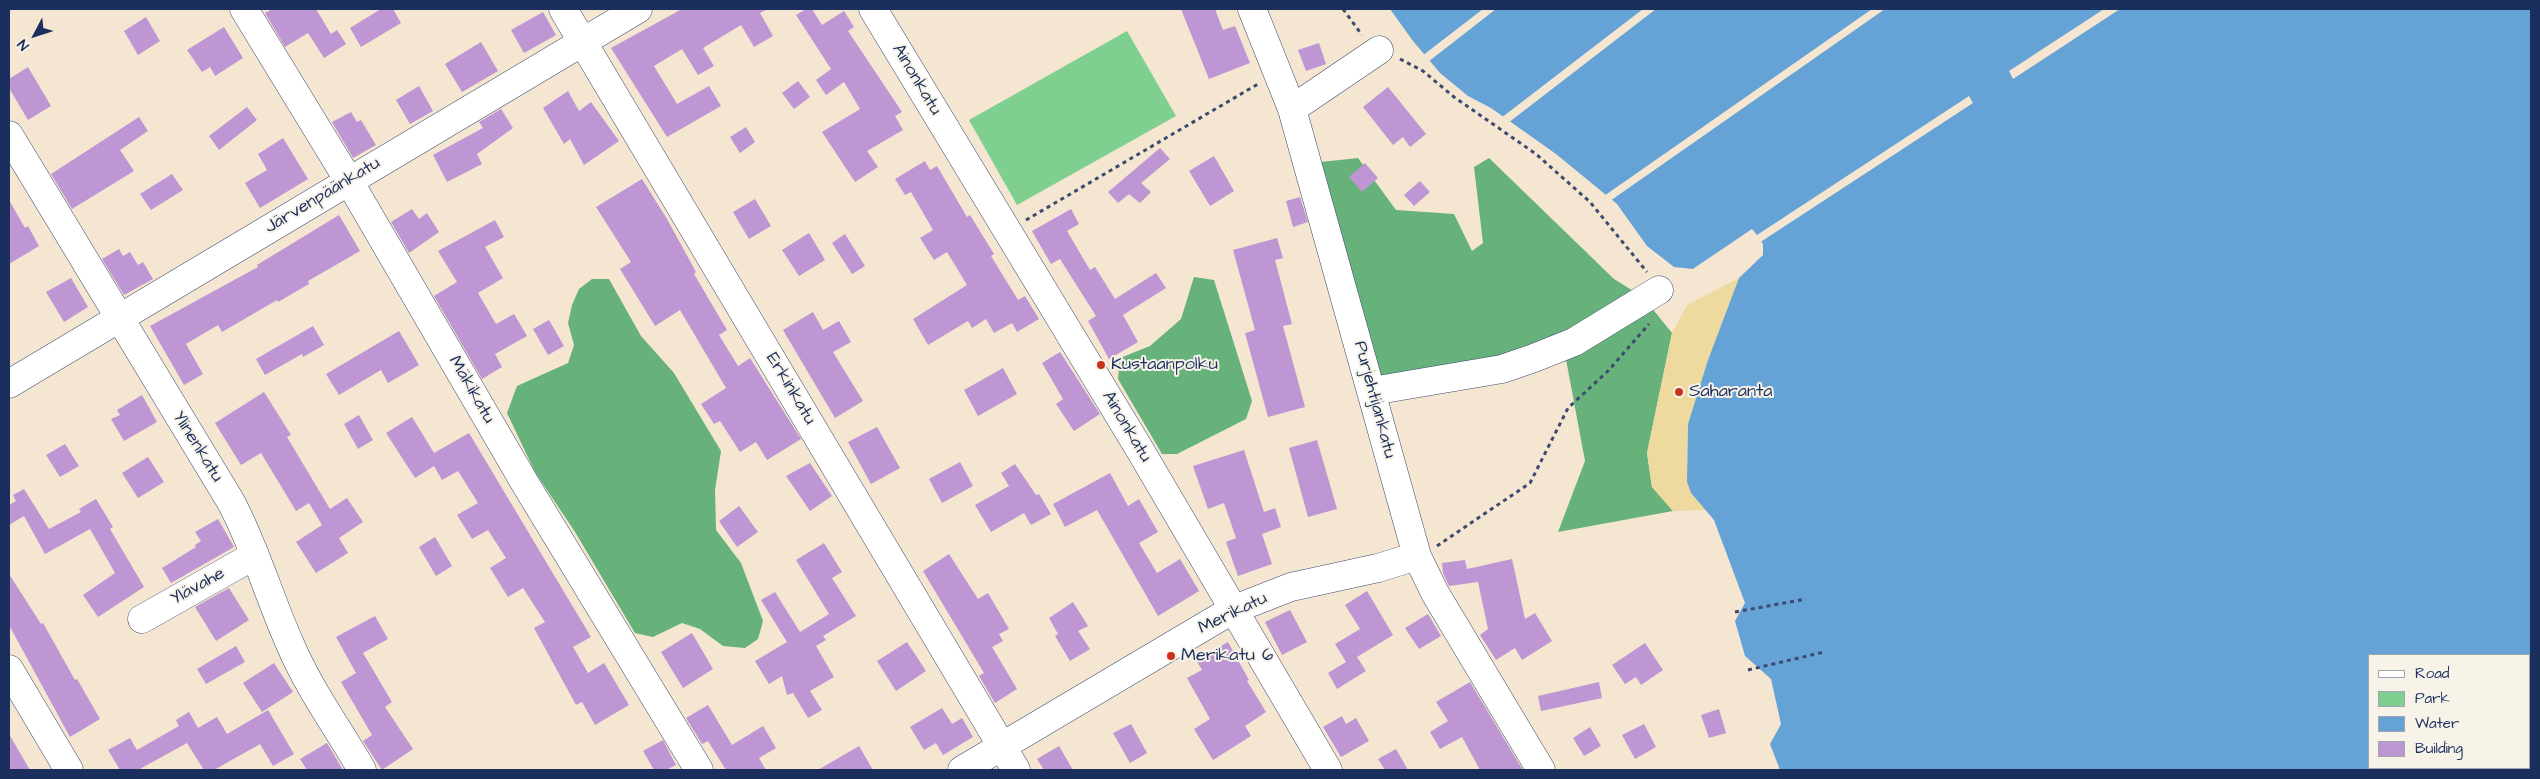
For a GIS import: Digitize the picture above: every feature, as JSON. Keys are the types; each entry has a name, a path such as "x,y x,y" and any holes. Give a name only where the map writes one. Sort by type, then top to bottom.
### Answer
{"street":[{"name":"Mäkikatu","path":"244,9 349,181 526,485 700,770"},
{"name":"Erkinkatu","path":"563,9 1016,770"},
{"name":"Järvenpäänkatu","path":"9,384 638,9"},
{"name":"Ainonkatu","path":"873,9 1008,231 1328,770"},
{"name":"Purjehtijankatu","path":"1252,9 1292,109 1417,556 1435,593 1541,770"},
{"path":"1292,109 1379,50"},
{"name":"Ylinenkatu","path":"9,135 231,502 247,532 290,644 306,680 362,770"},
{"path":"1372,391 1502,369 1534,358 1574,342 1659,290"},
{"name":"Ylävahe","path":"142,619 255,555"},
{"name":"Merikatu","path":"962,770 1232,610 1291,587 1378,568 1417,556"},
{"path":"9,669 69,770"}],"path":[{"path":"1343,9 1359,32 1379,50 1424,71 1454,97 1536,154 1590,202 1643,265 1659,290"},
{"path":"1008,231 1278,72"},
{"path":"1417,556 1443,543 1530,483 1568,408 1608,371 1650,324"},
{"path":"1735,612 1806,599"},
{"path":"1748,670 1824,652"}],"green space":[{"path":"1127,31 1176,116 1017,205 969,120"},
{"path":"1358,158 1396,210 1454,214 1472,251 1483,243 1474,167 1489,158 1614,279 1643,297 1672,333 1647,453 1652,487 1673,511 1558,532 1585,461 1562,338 1482,361 1382,378 1321,162"},
{"path":"1194,277 1214,280 1252,401 1246,419 1177,454 1162,454 1118,379 1120,358 1150,346 1181,319"},
{"path":"592,279 609,279 641,336 674,373 721,451 715,490 716,530 741,563 763,621 758,639 745,648 723,646 700,629 682,623 653,637 635,633 575,532 535,472 507,413 517,386 568,363 574,345 568,323 572,305 579,289"}],"sand":[{"name":"Saharanta","path":"1739,278 1708,360 1688,424 1687,482 1691,494 1706,510 1673,511 1652,487 1647,453 1672,333 1687,305"}],"water":[{"path":"1390,9 2531,9 2531,770 1780,770 1770,744 1781,724 1771,679 1745,656 1735,621 1745,603 1714,520 1691,493 1687,482 1688,424 1708,360 1739,278 1763,255 1763,244 1752,230 1693,269 1674,267 1647,246 1617,204 1556,154 1491,108 1468,96 1440,73 1413,41"}],"pier":[{"path":"1483,9 1496,9 1428,62 1422,56"},
{"path":"1643,9 1656,9 1508,123 1501,118"},
{"path":"1872,9 1885,9 1610,201 1604,196"},
{"path":"2104,9 2120,9 2013,79 2009,71"},
{"path":"1969,96 1973,103 1759,243 1752,233 1694,271 1693,269 1752,229 1757,235"}],"building":[{"path":"273,9 316,9 331,34 337,30 346,44 324,58 308,33 285,47 265,13"},
{"path":"381,9 393,9 401,23 361,47 350,28"},
{"path":"682,9 768,9 760,13 773,36 754,47 741,25 703,48 714,66 698,75 682,49 654,66 677,104 709,86 721,106 667,137 611,48"},
{"path":"806,9 812,9 822,25 844,11 854,27 848,31 902,112 895,116 903,130 867,151 878,167 855,182 822,132 860,109 844,82 826,95 816,80 831,69 796,15"},
{"path":"1181,9 1215,9 1223,30 1235,26 1250,63 1209,79"},
{"path":"543,12 556,35 524,53 511,30"},
{"path":"146,17 160,41 138,55 124,31"},
{"path":"224,27 243,58 215,76 210,67 202,72 187,50"},
{"path":"481,42 498,71 462,92 445,64"},
{"path":"1319,43 1326,64 1306,71 1298,50"},
{"path":"28,67 51,106 28,120 9,88 9,79"},
{"path":"798,81 810,97 794,109 782,93"},
{"path":"419,86 433,111 410,124 396,100"},
{"path":"1388,87 1426,134 1410,147 1403,137 1393,145 1363,107"},
{"path":"568,91 579,111 591,102 619,141 584,165 570,139 564,144 543,108"},
{"path":"247,107 257,120 219,150 209,136"},
{"path":"501,109 513,128 477,154 482,164 447,182 433,155 483,128 479,122"},
{"path":"351,112 357,122 361,120 376,145 353,158 332,122"},
{"path":"139,117 148,131 120,150 134,171 72,209 51,174"},
{"path":"746,127 755,142 740,153 730,137"},
{"path":"283,138 308,179 260,208 245,183 267,170 258,154"},
{"path":"1160,148 1170,159 1141,183 1151,192 1140,203 1129,194 1118,203 1108,192"},
{"path":"1214,156 1234,191 1210,206 1189,171"},
{"path":"925,161 930,170 937,166 967,217 970,215 994,254 991,256 1018,300 1025,296 1039,319 1017,332 1012,323 994,333 986,319 972,328 968,321 928,345 913,319 967,285 947,252 934,260 920,238 933,230 911,192 905,195 895,179"},
{"path":"1365,163 1378,178 1362,192 1349,177"},
{"path":"172,174 183,190 151,210 140,194"},
{"path":"642,179 667,219 696,272 694,274 727,330 719,335 738,366 750,358 801,439 767,460 756,442 740,452 720,421 714,424 701,404 726,388 680,310 655,326 620,269 631,262 596,207"},
{"path":"1420,181 1430,192 1414,206 1404,195"},
{"path":"1300,197 1308,222 1293,227 1286,201"},
{"path":"755,199 771,226 749,239 733,212"},
{"path":"9,200 25,228 28,226 39,246 9,264"},
{"path":"412,209 419,219 427,213 439,232 409,253 391,222"},
{"path":"1071,209 1079,224 1067,231 1090,270 1095,267 1115,299 1156,273 1166,288 1123,315 1138,342 1109,359 1088,321 1096,316 1060,259 1051,264 1032,231"},
{"path":"339,215 360,251 308,281 309,284 222,332 218,325 186,344 203,374 184,385 150,326 258,267 257,265"},
{"path":"495,220 504,237 485,247 503,278 478,293 496,324 514,314 527,336 495,354 502,367 482,379 434,296 457,282 438,251"},
{"path":"809,233 825,260 799,276 782,250"},
{"path":"845,234 865,266 852,274 832,243"},
{"path":"1277,238 1283,258 1275,260 1292,324 1283,326 1305,407 1268,417 1245,333 1255,330 1233,250"},
{"path":"119,249 123,256 130,252 138,265 143,262 153,279 124,295 102,259"},
{"path":"71,278 88,307 64,322 46,292"},
{"path":"813,312 823,330 839,321 851,342 833,352 863,401 835,418 783,330"},
{"path":"549,320 564,346 548,355 533,329"},
{"path":"313,326 324,345 303,357 302,354 265,375 256,359"},
{"path":"399,331 419,365 388,383 381,370 339,395 326,374"},
{"path":"1060,352 1100,414 1074,431 1056,404 1063,399 1042,363"},
{"path":"1003,368 1017,394 978,416 964,390"},
{"path":"264,392 291,435 287,437 330,509 347,498 363,522 339,538 348,553 316,573 296,542 322,525 309,503 296,511 261,453 241,465 215,423"},
{"path":"142,395 157,422 124,441 111,419 120,415 117,410"},
{"path":"359,415 373,440 358,449 344,424"},
{"path":"412,417 434,453 469,433 591,637 573,647 588,673 604,663 629,705 595,725 582,702 576,705 534,628 545,622 523,588 508,597 490,568 506,558 488,530 472,539 457,515 478,503 458,471 442,480 434,466 415,478 386,433"},
{"path":"877,427 900,468 871,484 848,442"},
{"path":"1317,440 1337,509 1308,517 1289,448"},
{"path":"65,444 79,466 60,477 46,455"},
{"path":"1244,450 1264,512 1275,508 1281,527 1262,534 1272,564 1238,576 1226,542 1236,538 1224,503 1208,509 1193,466"},
{"path":"148,457 164,482 138,498 122,473"},
{"path":"960,462 973,486 942,503 929,479"},
{"path":"810,463 832,496 810,511 786,476"},
{"path":"1015,464 1036,495 1039,494 1051,514 1031,525 1024,513 991,532 975,505 1009,486 1001,473"},
{"path":"1110,473 1128,506 1139,499 1158,532 1139,543 1157,573 1180,559 1199,591 1158,616 1097,510 1065,527 1053,504"},
{"path":"24,489 49,529 81,512 79,509 96,499 113,527 110,529 144,587 98,617 83,595 115,573 90,529 45,554 24,516 9,525 9,505 16,501 13,495"},
{"path":"739,506 758,532 737,547 719,521"},
{"path":"218,519 234,547 171,583 162,568 196,547 195,545 201,541 195,532"},
{"path":"435,537 452,566 436,576 419,547"},
{"path":"824,543 842,572 832,578 856,616 823,636 826,640 816,646 834,677 810,691 822,710 808,718 793,693 787,695 782,676 769,684 755,661 787,642 761,600 775,592 800,632 829,614 796,560"},
{"path":"949,554 978,599 988,593 1009,629 999,634 1003,641 992,647 1017,689 995,703 979,676 984,673 923,571"},
{"path":"1512,559 1525,619 1535,613 1552,641 1522,660 1515,648 1496,660 1480,635 1488,629 1478,582 1449,586 1443,573 1442,563 1465,560 1467,569"},
{"path":"9,574 41,624 43,623 75,680 77,679 100,719 70,737 9,625"},
{"path":"229,588 249,620 216,641 195,607"},
{"path":"1367,591 1393,635 1357,657 1366,671 1337,689 1328,673 1346,662 1335,644 1360,629 1345,605"},
{"path":"1073,602 1088,626 1078,631 1090,649 1070,661 1055,636 1058,634 1049,618"},
{"path":"1290,610 1307,642 1282,655 1265,622"},
{"path":"1428,614 1441,636 1419,649 1405,628"},
{"path":"375,616 388,639 363,653 392,702 385,707 413,749 382,770 363,741 372,735 341,682 356,673 336,637"},
{"path":"692,633 713,669 683,688 661,652"},
{"path":"907,642 926,671 896,691 877,661"},
{"path":"1228,642 1249,680 1247,681 1266,712 1245,726 1251,736 1213,760 1194,729 1210,719 1187,678 1202,670 1196,660"},
{"path":"1645,643 1663,670 1641,685 1636,677 1625,684 1612,665"},
{"path":"236,646 245,662 206,684 197,669"},
{"path":"274,663 293,692 262,712 243,683"},
{"path":"1470,682 1523,770 1480,770 1462,737 1440,749 1430,732 1448,721 1436,702"},
{"path":"1599,682 1602,698 1541,711 1538,696"},
{"path":"708,705 732,745 763,726 776,748 759,758 766,770 726,770 708,741 702,744 686,718"},
{"path":"942,708 952,724 962,718 973,737 943,755 936,743 924,750 910,727"},
{"path":"1719,709 1726,733 1709,738 1701,715"},
{"path":"268,710 294,754 273,766 260,744 214,770 204,770 187,743 138,770 120,770 108,750 130,738 137,750 179,726 176,720 189,712 198,728 217,717 227,734"},
{"path":"1342,716 1346,724 1356,718 1369,741 1341,757 1323,727"},
{"path":"1131,724 1147,753 1130,763 1113,733"},
{"path":"1644,724 1656,747 1635,759 1622,735"},
{"path":"1590,727 1601,746 1584,756 1573,738"},
{"path":"9,734 30,770 9,770"},
{"path":"663,740 676,765 666,770 654,770 643,751"},
{"path":"327,743 343,770 307,770 300,759"},
{"path":"859,746 873,770 818,770"},
{"path":"1059,746 1073,770 1044,770 1037,759"},
{"path":"1396,749 1408,770 1385,770 1378,759"}],"place":[{"name":"Kustaanpolku","path":"1101,365"},
{"name":"Saharanta","path":"1679,392"},
{"name":"Merikatu 6","path":"1171,656"}]}
